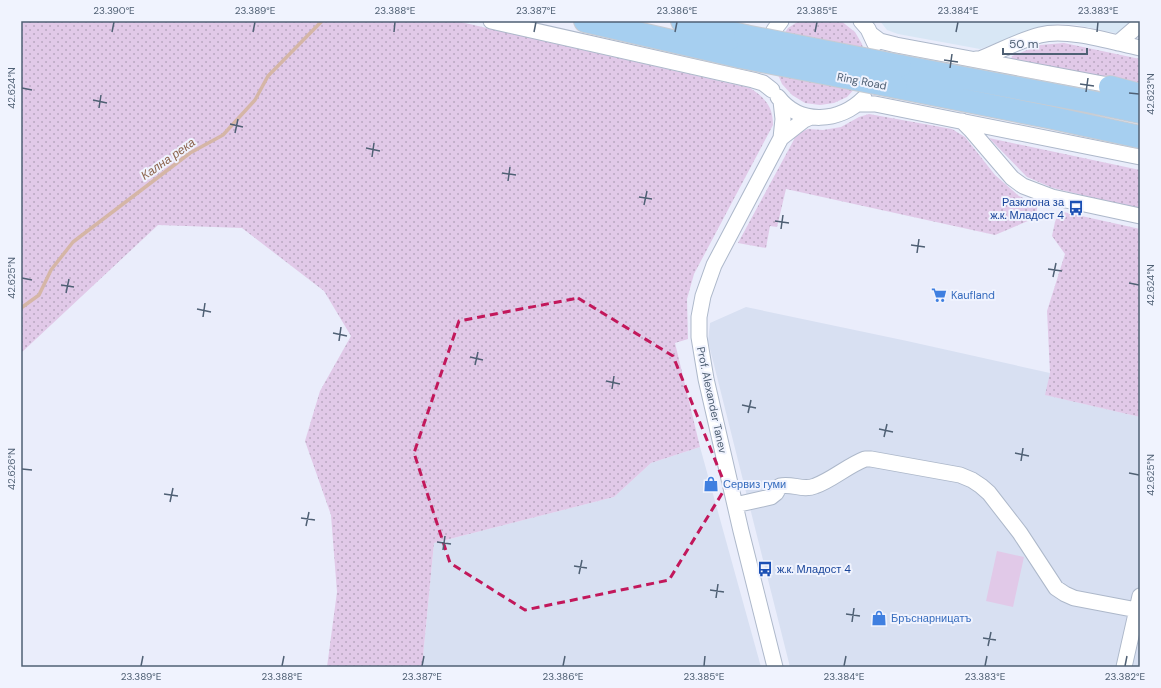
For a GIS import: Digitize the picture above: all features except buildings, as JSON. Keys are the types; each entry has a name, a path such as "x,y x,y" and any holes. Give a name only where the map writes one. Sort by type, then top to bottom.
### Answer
{"highway":[{"name":"Ring Road","path":"586,21 743,46 900,66 1140,112"},
{"name":"Ring Road","path":"682,21 743,46 896,87 1140,138"},
{"path":"1110,87 1140,95"}],"street":[{"path":"491,21 753,80 763,83 790,108 800,114 821,118 850,110 858,104 870,90 877,72 878,53 872,35"},
{"name":"Prof. Alexander Tanev","path":"775,667 735,505 702,358 699,338 699,317 703,296 714,265 781,138 783,119 777,95 767,78 765,53 768,41 774,29 781,21"},
{"path":"861,21 872,35 880,41 896,45 1110,87 1140,89"},
{"path":"1118,43 1140,24"},
{"path":"971,59 980,59 1040,35 1060,33 1140,48"},
{"path":"858,104 875,104 1140,157"},
{"name":"Prof. Alexander Tanev","path":"781,138 804,120 811,117"},
{"path":"962,121 1012,178 1023,186 1052,197 1140,216"},
{"path":"735,505 771,498 776,494 780,486 785,485 803,488 816,486 865,459 960,475 972,480 989,493 1020,533 1056,588 1074,598 1138,603 1124,667"}],"highlighted area":[{"path":"578,298 673,356 726,487 669,580 525,610 450,563 414,453 459,321"}],"shaded area":[{"path":"22,21 456,21 750,88 760,95 767,103 772,113 773,125 694,274 687,299 688,339 675,343 700,447 651,463 614,497 434,543 422,667 327,667 337,592 331,515 305,441 320,391 351,336 324,291 242,228 158,225 21,353"},
{"path":"799,21 841,21 855,32 862,44 865,59 857,86 847,97 834,103 820,105 805,103 792,95 782,84 776,70 780,40 788,28"},
{"path":"880,21 1135,21 1120,34 1077,25 1060,24 1043,26 980,49 898,34 887,30"},
{"path":"1064,43 1140,59 1140,84 1011,59 1012,56 1040,45"},
{"path":"869,114 952,129 965,137 995,175 1019,196 1038,205 1035,218 995,235 786,189 777,227 770,226 766,248 738,243 797,134 808,129 823,130 841,127 859,117"},
{"path":"989,138 1140,170 1140,209 1053,188 1027,177"},
{"path":"1059,211 1140,229 1140,417 1045,395 1050,373 1047,311 1065,254 1052,236"},
{"path":"746,307 1050,373 1046,395 1140,417 1140,667 790,667 708,341 710,323"},
{"path":"700,447 761,667 422,667 434,543 614,497 651,463"},
{"path":"997,551 1024,557 1013,607 986,601"}],"waterway":[{"name":"Кална река","path":"21,308 39,295 51,270 73,242 190,153 223,135 255,100 268,76 322,21"}],"place":[{"name":"Разклона за ж.к. Младост 4","path":"1076,208"},
{"name":"Kaufland","path":"939,295"},
{"name":"Сервиз гуми","path":"711,484"},
{"name":"ж.к. Младост 4","path":"765,569"},
{"name":"Бръснарницатъ","path":"879,618"}]}
